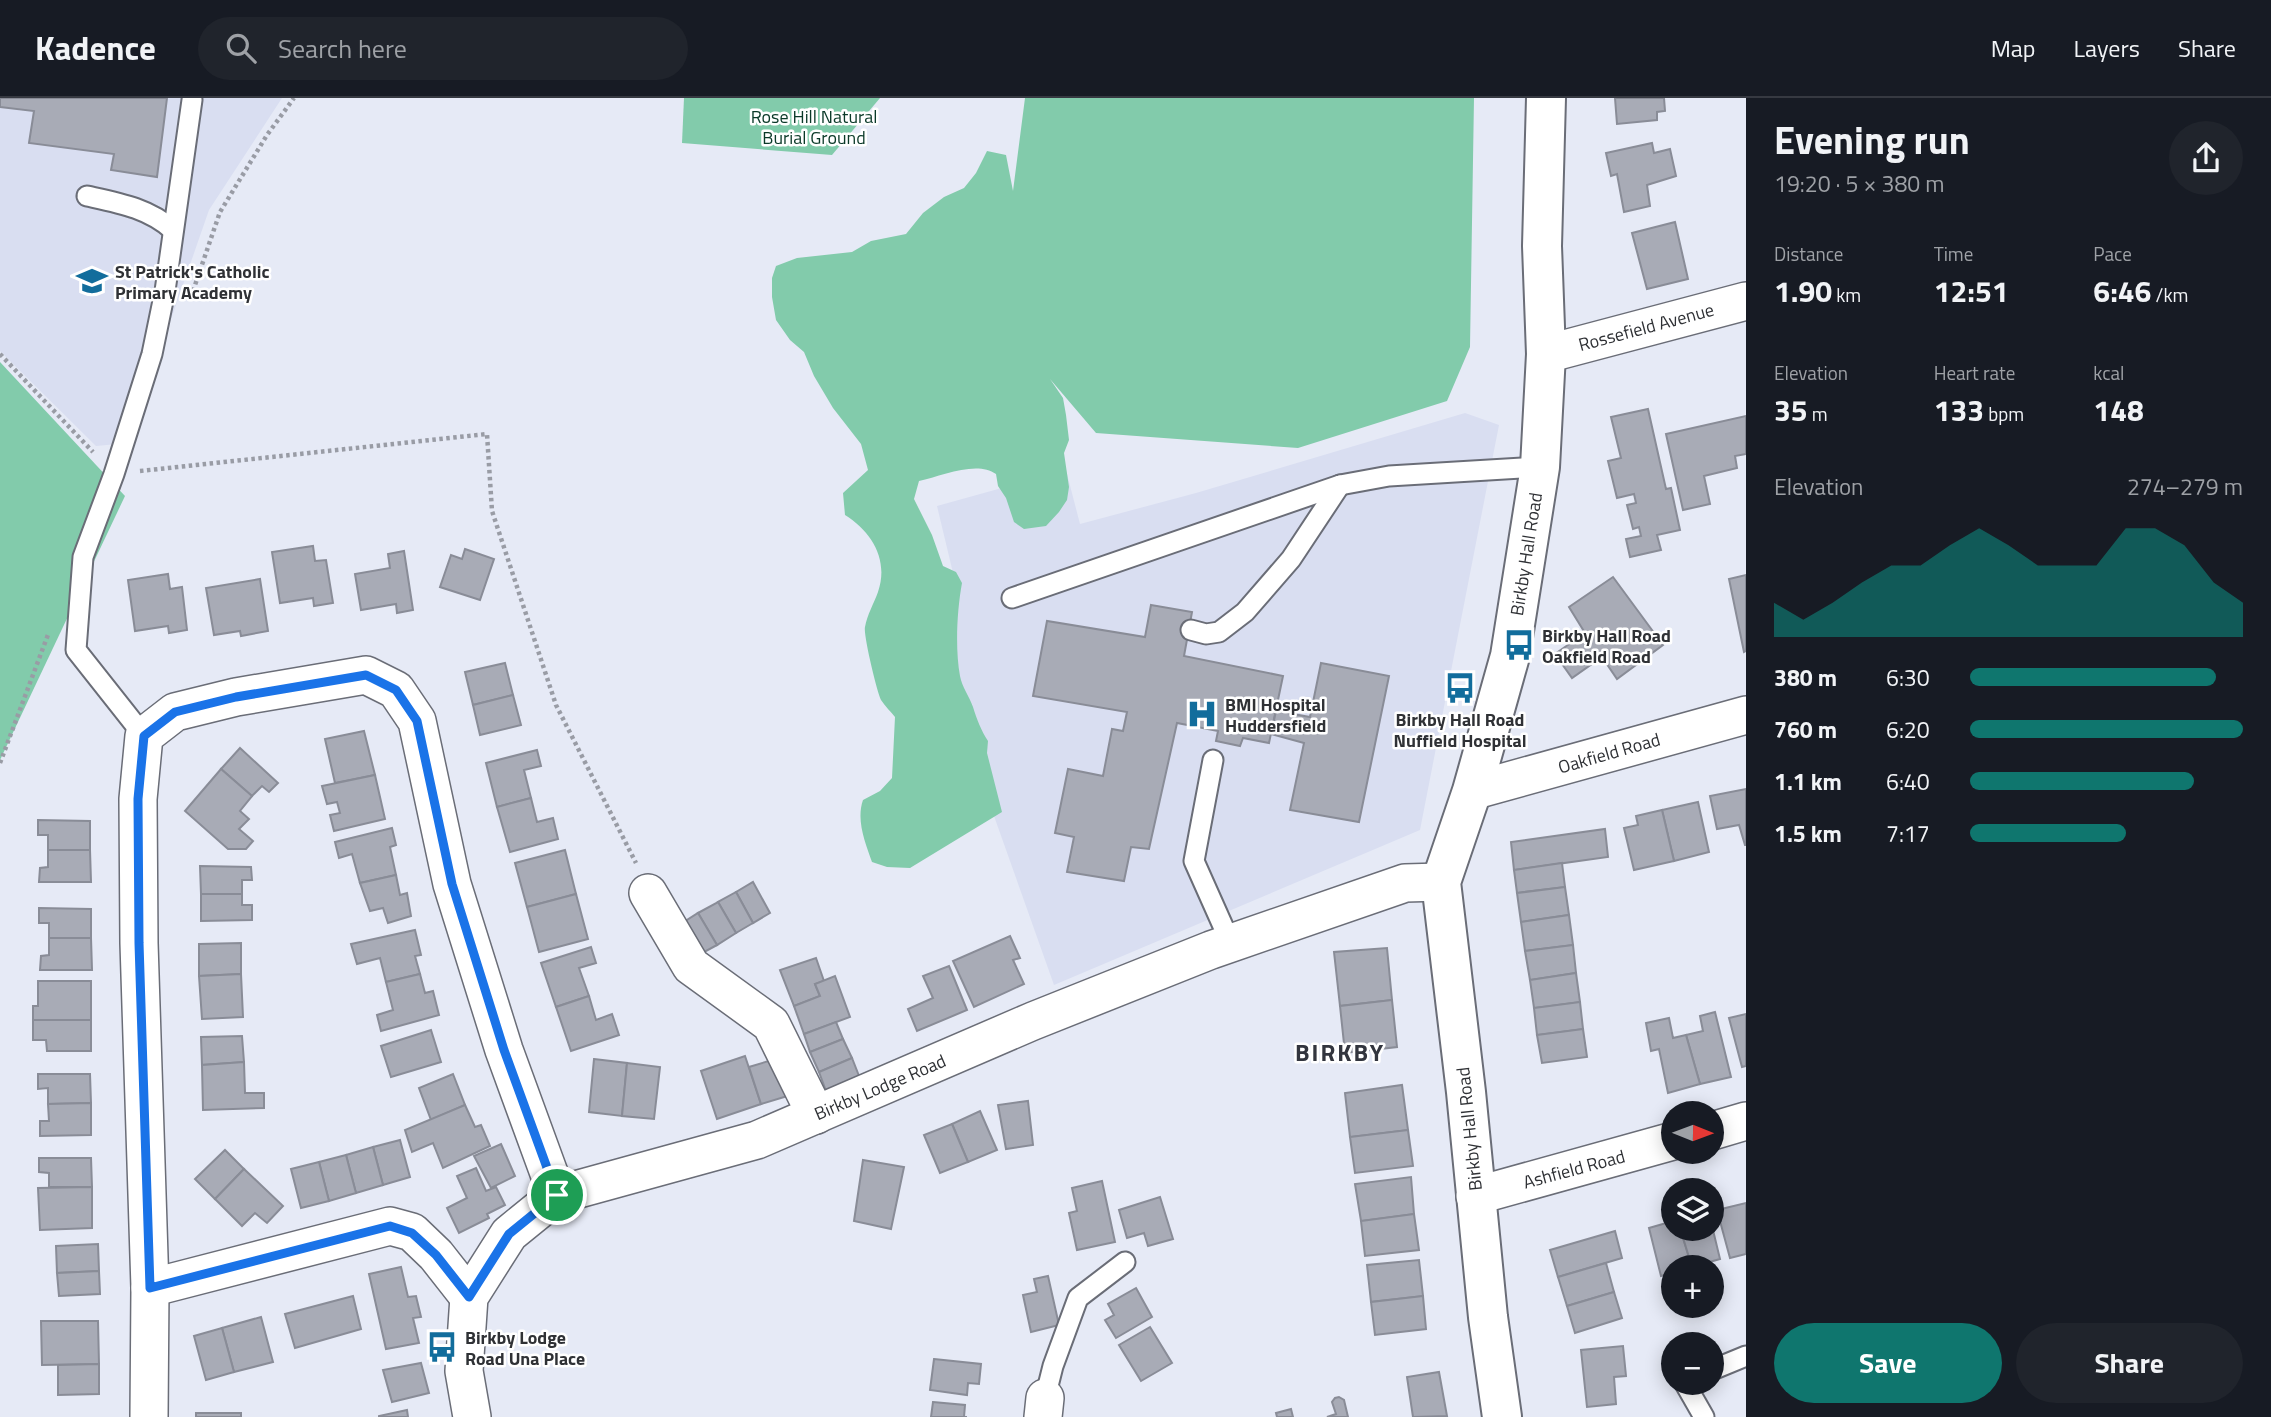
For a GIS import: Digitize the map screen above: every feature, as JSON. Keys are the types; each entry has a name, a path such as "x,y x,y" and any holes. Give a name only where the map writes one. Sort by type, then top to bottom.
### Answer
{"street":[{"name":"Birkby Hall Road","path":"1495,1414 1466,1092 1441,883 1472,791 1510,656 1540,467 1546,354 1542,246 1546,98"},
{"name":"Rossefield Avenue","path":"1546,354 1746,301"},
{"path":"149,1417 150,1288 139,943 138,799 144,736 175,712 236,697 366,675 396,690 417,721 452,884 504,1050 557,1195"},
{"name":"Oakfield Road","path":"1472,791 1746,715"},
{"name":"Birkby Lodge Road","path":"472,1417 464,1371 469,1297 509,1234 557,1195 757,1140 1033,1021 1231,944 1405,883 1441,883"},
{"path":"648,893 691,966 771,1024 816,1115"},
{"path":"1724,1127 1746,1121"},
{"name":"Ashfield Road","path":"1475,1196 1661,1144"},
{"path":"150,1288 390,1226 412,1233 436,1255 469,1297"}],"lane":[{"path":"144,736 76,650 83,557 114,474 152,354 165,291 192,100"},
{"path":"87,196 137,208 159,218 173,230"},
{"path":"1012,598 1340,485 1389,476 1540,467"},
{"path":"1191,630 1206,634 1219,632 1245,612 1291,559 1340,485"},
{"path":"1213,760 1194,861 1231,944"},
{"path":"1044,1408 1053,1366 1078,1298 1125,1262"},
{"path":"1724,1365 1746,1356"},
{"path":"1691,1395 1704,1417"}],"path":[{"path":"194,291 220,212 267,135 294,98"},
{"path":"0,354 114,474 487,434 492,511 556,705 627,843 648,893"}],"shaded area":[{"name":"St Patrick's Catholic Primary Academy","path":"0,98 282,98 209,210 128,443 96,446 0,351"},
{"name":"BMI Hospital Huddersfield","path":"1465,413 1499,425 1420,830 1054,985 994,816 928,612 959,598 937,506 1066,470 1080,524 1196,493"}],"green space":[{"name":"Rose Hill Natural Burial Ground","path":"684,98 880,98 832,155 682,143"},
{"path":"1025,98 1474,98 1470,347 1447,401 1298,448 1096,433 1050,379 1063,398 1066,415 1069,440 1064,453 1069,487 1067,500 1046,526 1024,529 1014,522 1006,498 998,486 996,474 988,470 959,470 919,481 914,499 932,535 943,566 956,572 962,583 957,630 960,676 988,741 987,753 1002,812 910,868 887,867 872,862 860,815 863,800 880,791 892,778 895,717 879,695 865,632 867,618 881,580 880,558 870,538 845,515 843,493 868,470 861,444 833,408 814,376 804,352 790,340 776,320 772,278 776,266 797,258 852,252 871,241 906,234 923,213 944,197 964,188 976,173 987,151 1006,155 1013,191"},
{"path":"0,362 125,496 0,760"}],"building":[{"path":"0,98 167,98 157,177 111,170 114,154 29,143 34,111 0,107"},
{"path":"1615,98 1664,98 1665,111 1657,112 1657,120 1617,124"},
{"path":"1652,143 1654,153 1670,149 1676,176 1647,185 1650,206 1624,212 1617,174 1611,176 1606,153"},
{"path":"1675,222 1688,279 1647,289 1632,233"},
{"path":"1648,409 1666,489 1671,488 1680,530 1657,535 1661,550 1630,557 1626,539 1641,536 1639,527 1633,529 1627,505 1636,503 1634,494 1617,498 1608,461 1621,458 1611,417"},
{"path":"1746,416 1746,454 1735,456 1737,468 1704,476 1710,504 1683,510 1666,434"},
{"path":"313,546 315,561 326,560 333,603 314,606 313,598 280,603 272,552"},
{"path":"465,549 494,559 480,600 440,587 451,555 462,559"},
{"path":"404,551 413,610 397,613 396,604 361,610 355,574 390,568 388,554"},
{"path":"168,574 170,589 182,587 187,630 169,633 168,626 135,631 128,580"},
{"path":"1746,575 1746,651 1744,652 1729,579"},
{"path":"1613,577 1663,645 1617,679 1602,657 1572,678 1555,654 1585,633 1569,607"},
{"path":"260,579 268,631 241,636 240,631 214,635 206,588"},
{"path":"1151,605 1192,612 1184,656 1283,676 1269,743 1243,738 1240,746 1216,741 1218,731 1177,723 1149,849 1131,847 1124,881 1067,872 1074,837 1055,833 1068,769 1103,776 1112,729 1123,731 1127,712 1033,696 1047,621 1145,637"},
{"path":"505,663 513,695 473,705 465,672"},
{"path":"1321,663 1389,676 1359,822 1290,810 1304,743 1271,734 1276,711 1310,717"},
{"path":"513,695 521,725 480,735 473,705"},
{"path":"364,731 375,775 335,783 325,739"},
{"path":"240,748 278,783 269,792 262,786 252,796 221,769"},
{"path":"537,750 541,766 524,770 531,798 497,807 486,763"},
{"path":"221,769 252,796 240,811 249,819 239,829 253,841 246,849 228,849 185,811"},
{"path":"375,775 385,819 334,831 330,815 340,813 337,802 327,804 322,786"},
{"path":"1746,789 1745,845 1739,825 1717,829 1710,796"},
{"path":"531,798 537,822 553,818 558,839 510,852 497,807"},
{"path":"1698,802 1709,852 1674,861 1662,810"},
{"path":"1662,810 1674,861 1634,870 1624,828 1638,825 1636,816"},
{"path":"38,820 90,821 90,850 48,850 48,835 38,835"},
{"path":"392,828 396,845 390,847 396,875 360,883 352,854 339,858 335,842"},
{"path":"1605,829 1608,857 1514,870 1511,842"},
{"path":"48,850 90,850 91,882 39,882 40,868 48,867"},
{"path":"565,850 576,894 527,907 515,863"},
{"path":"1562,863 1565,887 1517,893 1514,870"},
{"path":"200,866 251,867 252,880 242,880 242,894 201,894"},
{"path":"396,875 400,895 407,893 411,916 388,923 383,908 370,911 360,883"},
{"path":"753,882 770,913 753,923 736,892"},
{"path":"1565,887 1569,915 1521,922 1517,893"},
{"path":"736,892 753,923 736,933 718,902"},
{"path":"201,894 242,894 242,905 252,905 252,920 201,921"},
{"path":"576,894 588,939 539,952 527,907"},
{"path":"718,902 736,933 717,945 698,913"},
{"path":"39,908 91,909 91,938 49,938 49,923 39,923"},
{"path":"698,913 717,945 697,956 679,925"},
{"path":"1569,915 1573,945 1525,951 1521,922"},
{"path":"415,930 421,955 415,956 420,974 386,982 380,958 357,964 351,944"},
{"path":"1010,936 1020,958 1013,960 1024,984 974,1007 953,961"},
{"path":"49,938 91,938 92,970 40,970 41,956 49,955"},
{"path":"241,943 241,974 199,976 199,944"},
{"path":"1573,945 1576,973 1530,980 1525,951"},
{"path":"591,947 596,963 579,968 589,996 556,1007 541,963"},
{"path":"1387,948 1392,1000 1340,1006 1334,952"},
{"path":"816,958 824,981 815,984 820,996 794,1006 780,970"},
{"path":"949,966 967,1010 917,1031 908,1009 933,998 923,976"},
{"path":"1576,973 1580,1002 1534,1008 1530,980"},
{"path":"241,974 243,1017 202,1019 199,976"},
{"path":"420,974 425,993 433,991 439,1015 381,1031 377,1015 393,1010 386,982"},
{"path":"835,976 850,1017 804,1034 794,1006 820,996 815,984"},
{"path":"38,981 91,981 91,1020 33,1020 33,1006 38,1006"},
{"path":"589,996 596,1020 612,1014 619,1035 571,1051 556,1007"},
{"path":"1392,1000 1397,1047 1345,1053 1340,1006"},
{"path":"1580,1002 1583,1029 1537,1035 1534,1008"},
{"path":"1715,1012 1731,1077 1700,1084 1686,1035 1703,1031 1700,1016"},
{"path":"1746,1014 1746,1066 1742,1067 1729,1018"},
{"path":"1669,1018 1673,1038 1686,1035 1700,1084 1668,1093 1659,1049 1651,1051 1646,1023"},
{"path":"33,1020 91,1020 91,1051 47,1051 46,1040 33,1040"},
{"path":"836,1022 843,1039 810,1052 804,1034"},
{"path":"1583,1029 1587,1057 1542,1063 1537,1035"},
{"path":"431,1030 441,1062 391,1077 381,1046"},
{"path":"242,1036 244,1062 202,1065 201,1037"},
{"path":"843,1039 852,1058 819,1072 810,1052"},
{"path":"745,1056 761,1104 717,1119 701,1071"},
{"path":"782,1057 794,1094 761,1104 749,1067"},
{"path":"852,1058 859,1076 826,1091 819,1072"},
{"path":"594,1059 627,1063 622,1116 589,1112"},
{"path":"244,1062 245,1093 264,1093 264,1108 203,1110 202,1065"},
{"path":"627,1063 660,1067 654,1119 622,1116"},
{"path":"38,1074 90,1074 91,1103 48,1104 48,1088 38,1089"},
{"path":"453,1074 465,1105 431,1120 419,1088"},
{"path":"1402,1085 1408,1130 1350,1137 1345,1093"},
{"path":"1028,1101 1033,1145 1006,1149 998,1105"},
{"path":"91,1103 91,1135 40,1136 40,1121 49,1121 48,1104"},
{"path":"465,1105 475,1127 481,1125 490,1146 443,1168 433,1143 412,1152 405,1130"},
{"path":"980,1111 997,1150 968,1162 952,1124"},
{"path":"952,1124 968,1162 940,1173 924,1135"},
{"path":"1408,1130 1413,1166 1355,1173 1350,1137"},
{"path":"400,1140 410,1177 383,1185 373,1147"},
{"path":"501,1144 515,1176 491,1188 474,1156"},
{"path":"373,1147 383,1185 356,1193 346,1155"},
{"path":"225,1150 244,1169 215,1199 195,1179"},
{"path":"346,1155 356,1193 329,1201 319,1162"},
{"path":"39,1158 91,1158 92,1187 49,1187 49,1173 39,1172"},
{"path":"863,1160 904,1167 891,1229 854,1221"},
{"path":"319,1162 329,1201 301,1208 291,1169"},
{"path":"476,1168 486,1191 496,1187 505,1205 487,1214 489,1218 459,1233 447,1208 467,1198 457,1176"},
{"path":"244,1169 283,1206 267,1223 255,1213 242,1226 215,1199"},
{"path":"1411,1177 1414,1214 1361,1221 1355,1184"},
{"path":"1102,1181 1115,1242 1077,1250 1069,1213 1077,1211 1072,1188"},
{"path":"92,1187 92,1228 40,1230 38,1188"},
{"path":"1160,1197 1173,1239 1148,1246 1144,1233 1127,1238 1119,1210"},
{"path":"1746,1203 1746,1254 1730,1258 1724,1236 1724,1208"},
{"path":"1414,1214 1419,1250 1365,1256 1361,1221"},
{"path":"1661,1224 1661,1241 1684,1241 1688,1255 1661,1255 1661,1276 1649,1228"},
{"path":"1615,1231 1622,1258 1558,1277 1550,1250"},
{"path":"1684,1241 1716,1241 1719,1255 1688,1255"},
{"path":"98,1244 99,1271 57,1273 56,1246"},
{"path":"1419,1260 1423,1296 1371,1302 1367,1265"},
{"path":"1606,1263 1614,1292 1567,1306 1558,1277"},
{"path":"401,1267 408,1297 416,1296 421,1317 413,1318 419,1343 386,1349 369,1274"},
{"path":"99,1271 100,1294 59,1296 57,1273"},
{"path":"1048,1276 1059,1325 1031,1332 1023,1295 1037,1292 1034,1279"},
{"path":"1136,1288 1152,1317 1116,1338 1105,1320 1114,1315 1108,1304"},
{"path":"1614,1292 1622,1318 1575,1333 1567,1306"},
{"path":"353,1296 361,1329 295,1348 285,1314"},
{"path":"1423,1296 1426,1329 1375,1335 1371,1302"},
{"path":"261,1317 273,1362 234,1372 222,1328"},
{"path":"41,1321 98,1321 99,1364 42,1365"},
{"path":"1150,1327 1172,1363 1141,1381 1119,1345"},
{"path":"222,1328 234,1372 206,1380 194,1336"},
{"path":"1623,1346 1626,1376 1614,1377 1616,1404 1587,1407 1581,1350"},
{"path":"934,1359 981,1364 979,1384 968,1383 967,1395 930,1390"},
{"path":"421,1363 429,1393 392,1402 383,1370"},
{"path":"99,1364 99,1394 58,1395 58,1365"},
{"path":"1439,1372 1447,1416 1413,1417 1407,1377"},
{"path":"1339,1397 1344,1400 1348,1417 1327,1417 1336,1414 1332,1402"},
{"path":"933,1402 965,1405 964,1417 931,1417"},
{"path":"1291,1409 1293,1417 1277,1417 1276,1413"},
{"path":"407,1410 408,1417 379,1417 379,1416"},
{"path":"196,1413 241,1413 241,1417 196,1417"}],"place":[{"name":"St Patrick's Catholic Primary Academy","path":"92,281"},
{"name":"Birkby Hall Road Oakfield Road","path":"1519,645"},
{"name":"Birkby Hall Road Nuffield Hospital","path":"1460,688"},
{"name":"BMI Hospital Huddersfield","path":"1202,714"},
{"name":"Birkby Lodge Road Una Place","path":"442,1347"}],"district":[{"name":"BIRKBY","path":"1340,1052"}],"route":[{"path":"366,675 396,690 417,721 452,884 504,1050 557,1195 509,1234 469,1297 436,1255 412,1233 390,1226 150,1288 139,943 138,799 144,736 175,712 236,697 366,675"}]}
